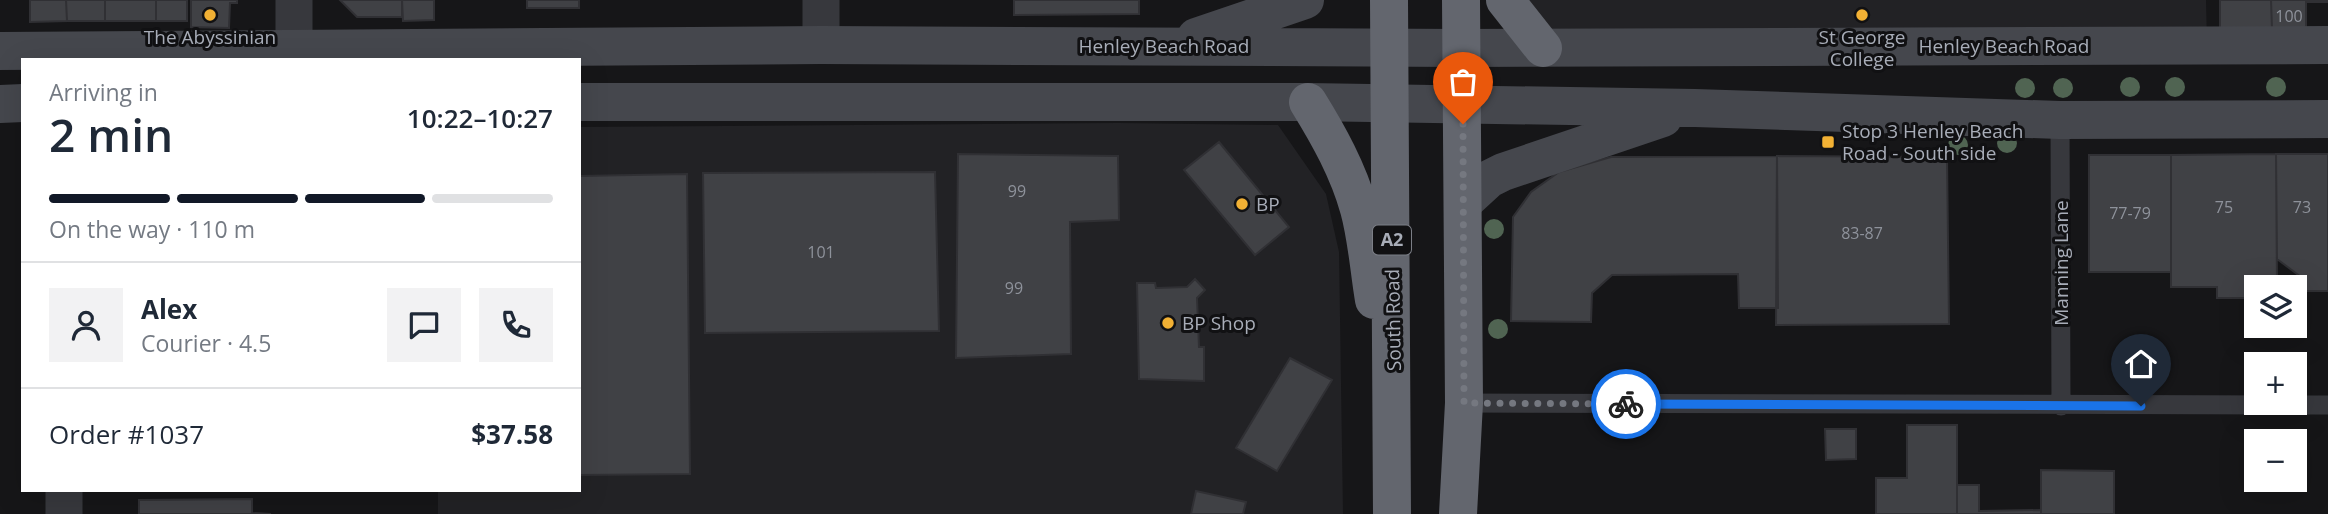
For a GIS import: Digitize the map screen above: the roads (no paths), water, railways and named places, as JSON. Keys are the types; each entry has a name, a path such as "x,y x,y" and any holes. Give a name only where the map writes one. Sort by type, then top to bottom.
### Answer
{"highway":[{"name":"South Road","path":"1389,0 1392,514"},
{"path":"1458,514 1464,403 1461,0"},
{"path":"1505,0 1543,48"},
{"path":"1308,102 1332,142 1360,212 1374,304 1393,376"}],"main road":[{"path":"1167,47 1305,0"},
{"name":"Henley Beach Road","path":"0,51 63,55 294,49 821,45 1543,48 2328,45"},
{"path":"581,102 1308,102 1695,108 2060,120 2328,119"},
{"path":"0,104 21,103"},
{"path":"1464,202 1489,179 1503,172 1695,108"}],"street":[{"path":"294,0 294,49"},
{"path":"821,0 821,45"},
{"path":"64,492 64,514"}],"lane":[{"name":"Manning Lane","path":"2060,120 2061,406"},
{"path":"1464,403 2328,405"}],"place":[{"name":"The Abyssinian","path":"210,15"},
{"name":"St George College","path":"1862,15"},
{"name":"Stop 3 Henley Beach Road - South side","path":"1828,142"},
{"name":"BP","path":"1242,204"},
{"name":"BP Shop","path":"1168,323"}]}
